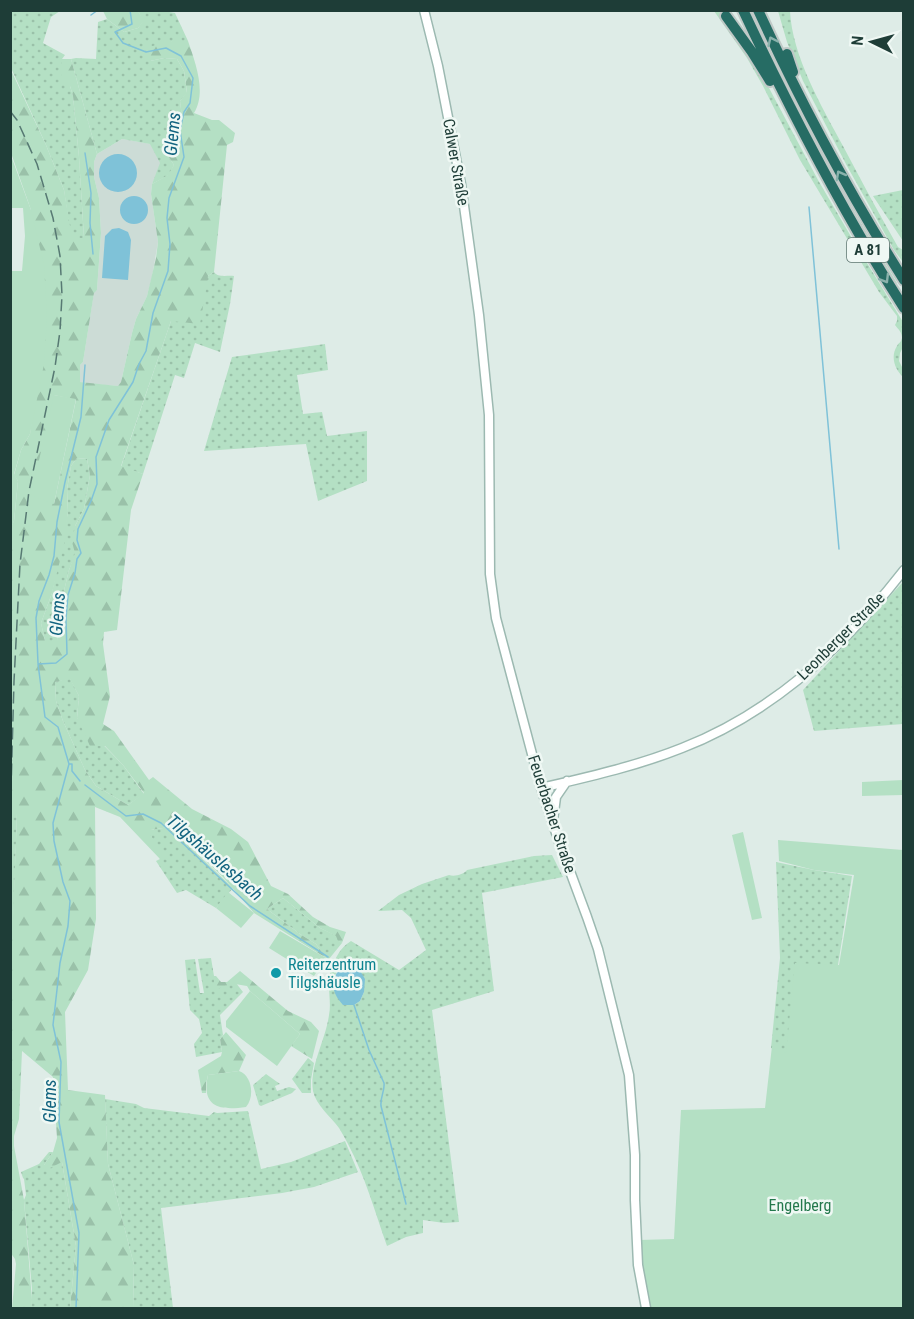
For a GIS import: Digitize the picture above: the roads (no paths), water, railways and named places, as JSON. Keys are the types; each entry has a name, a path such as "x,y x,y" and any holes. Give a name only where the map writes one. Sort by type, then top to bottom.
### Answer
{"highway":[{"name":"A 81","path":"743,10 806,138 903,308"},
{"name":"A 81","path":"758,10 844,182 903,280"},
{"path":"726,16 768,78 785,96"},
{"path":"787,54 806,110"}],"main road":[{"name":"Calwer Straße","path":"424,10 438,66 461,184 479,315"},
{"name":"Feuerbacher Straße","path":"479,315 489,415 489,574 496,618 541,788 597,949 629,1075 635,1155 638,1265 646,1308"},
{"name":"Leonberger Straße","path":"541,788 629,766 684,748 724,729 766,704 833,649 903,570"},
{"path":"553,824 556,797 567,781"}],"water":[{"path":"118,154 132,159 137,173 132,187 118,192 104,187 99,173 104,159"},
{"path":"134,196 144,200 148,210 144,220 134,224 124,220 120,210 124,200"},
{"path":"119,228 128,232 131,240 128,280 102,278 105,236 112,229"},
{"path":"348,967 359,969 365,979 364,992 360,1001 354,1005 343,1005 334,989 334,980 338,970"}],"waterway":[{"path":"91,15 98,10"},
{"name":"Glems","path":"76,1308 79,1233 59,1122 61,1062 53,1025 70,901 63,882 54,841 53,823 69,764 58,727 45,717 38,664 56,663 67,654 68,595 77,559 81,553 77,540 78,529 97,484 96,457 109,420 133,382 146,351 153,313 168,271 169,198 184,157 180,130 184,112 190,103 193,78 181,56 166,48 146,52 123,43 115,32 132,24 130,10"},
{"path":"85,153 91,193 90,223 93,254"},
{"path":"809,207 839,549"},
{"path":"38,663 36,618 39,601 54,556 57,522 81,417 85,365"},
{"path":"69,764 72,764 72,771 80,781"},
{"name":"Tilgshäuslesbach","path":"85,785 126,816 143,814 161,823 250,906 328,957"},
{"path":"354,1005 369,1050 384,1083 381,1106 406,1204"}],"railway":[{"path":"10,111 17,120 37,164 53,218 60,256 62,295 55,367 29,491 20,564 10,826"}],"place":[{"name":"Reiterzentrum Tilgshäusle","path":"276,973"}],"park label":[{"name":"Engelberg","path":"800,1205"}]}
